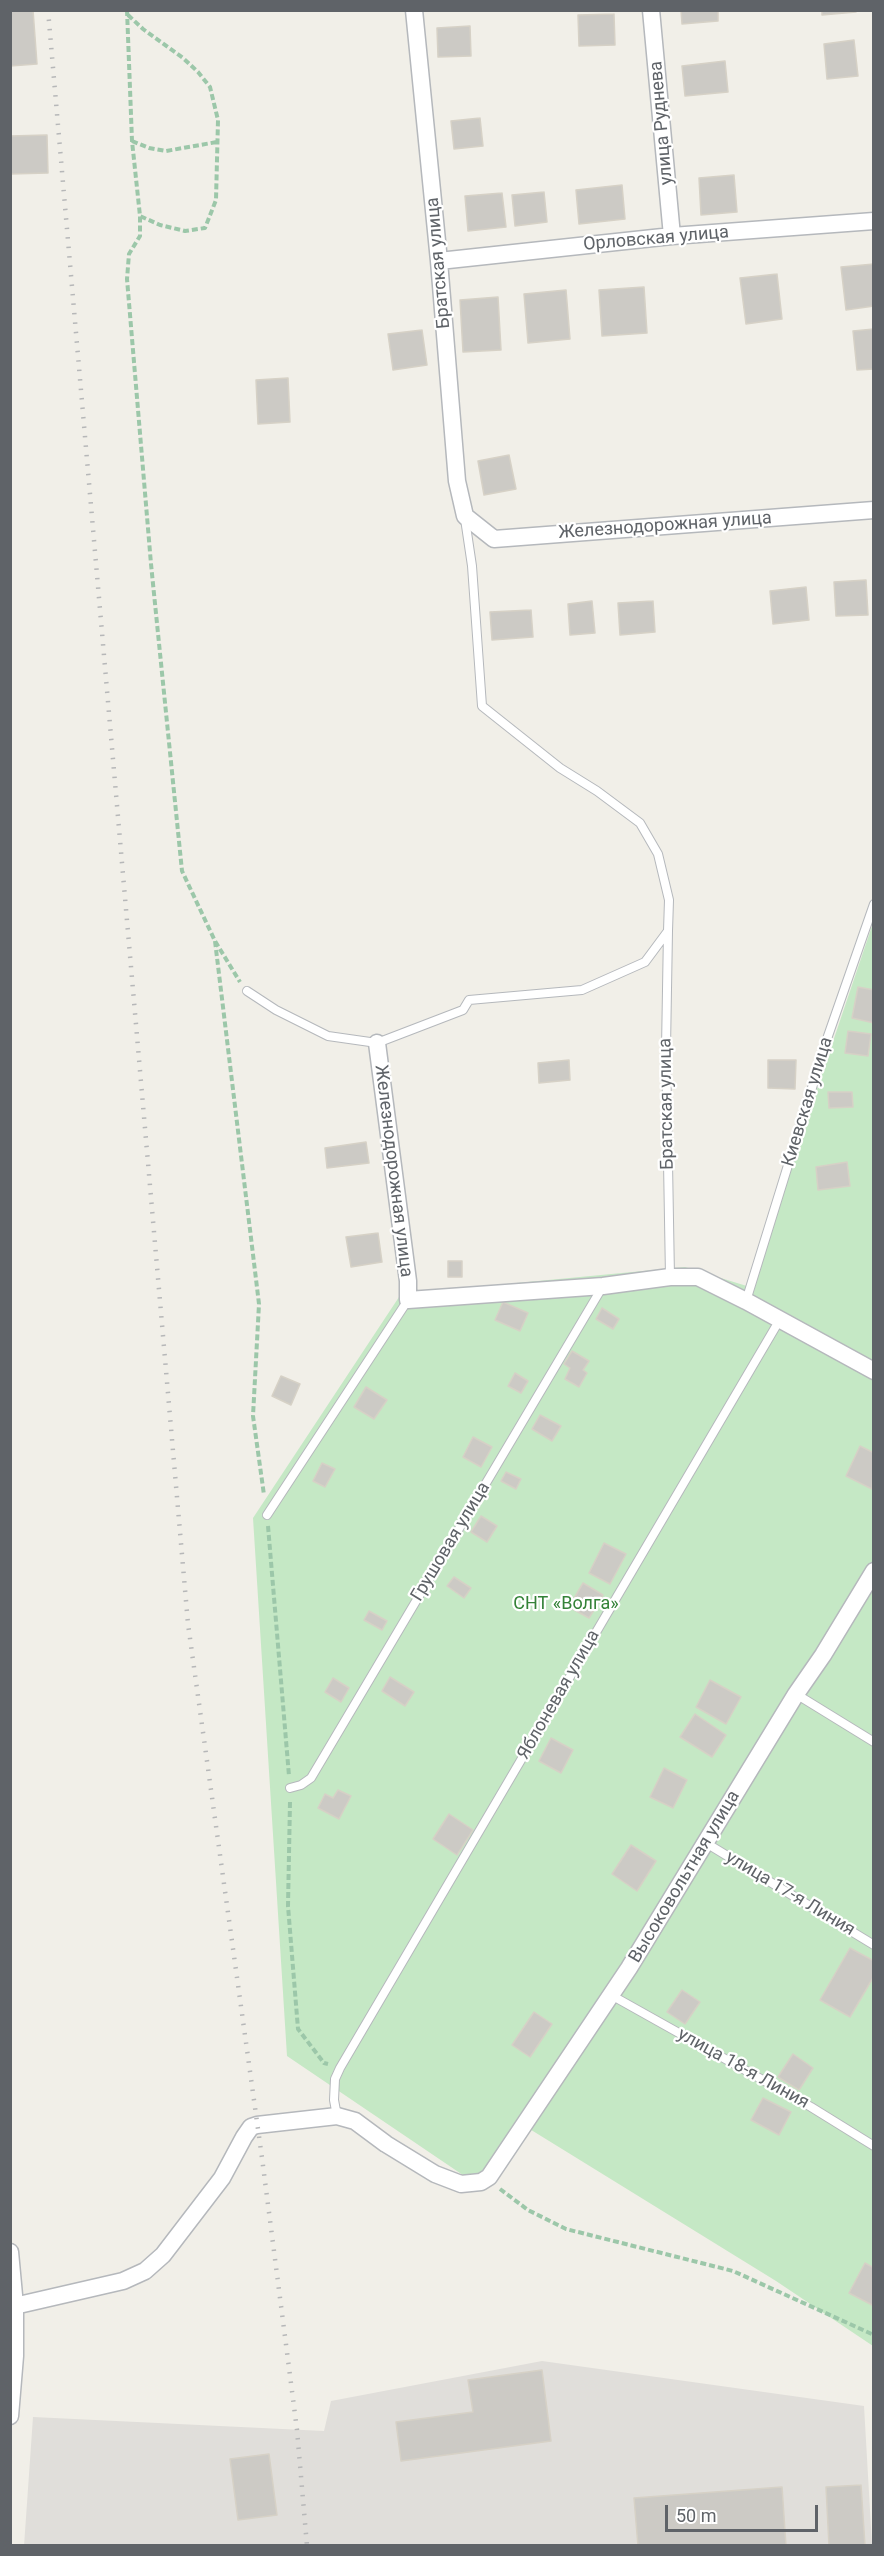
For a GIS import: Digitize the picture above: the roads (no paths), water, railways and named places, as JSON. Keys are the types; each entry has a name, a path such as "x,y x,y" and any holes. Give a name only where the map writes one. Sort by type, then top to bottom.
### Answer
{"street":[{"name":"Братская улица","path":"414,10 440,261 457,482 465,516"},
{"name":"улица Руднева","path":"651,10 672,236"},
{"name":"Орловская улица","path":"440,261 672,236 873,220"},
{"name":"Железнодорожная улица","path":"465,516 494,539 873,510"},
{"name":"Железнодорожная улица","path":"377,1043 408,1281 408,1300"},
{"path":"408,1300 603,1286 670,1277 698,1277 873,1371"},
{"name":"Высоковольтная улица","path":"337,2116 355,2121 403,2155 435,2174 461,2184 481,2182 489,2177 611,1995 873,1571"},
{"path":"13,2306 123,2281 144,2271 163,2255 222,2178 251,2127 337,2116"},
{"path":"10,2252 15,2356 10,2416"}],"lane":[{"name":"Братская улица","path":"465,516 472,566 482,706 560,768 597,791 640,823 658,854 669,900 666,1048 670,1277"},
{"name":"Киевская улица","path":"746,1301 828,1036 873,904"},
{"path":"247,991 276,1010 328,1036 377,1043 463,1010 469,1000 582,990 645,962 668,931"},
{"name":"Грушовая улица","path":"290,1788 301,1785 311,1778 603,1286"},
{"path":"267,1515 408,1300"},
{"name":"Яблоневая улица","path":"337,2116 334,2100 335,2079 340,2068 779,1321"},
{"path":"796,1694 873,1742"},
{"name":"улица 17-я Линия","path":"706,1843 873,1945"},
{"name":"улица 18-я Линия","path":"611,1995 811,2107 873,2146"}],"railway":[{"path":"48,10 188,1624 262,2158 297,2430 307,2546"}],"park label":[{"name":"СНТ «Волга»","path":"566,1604"}]}
